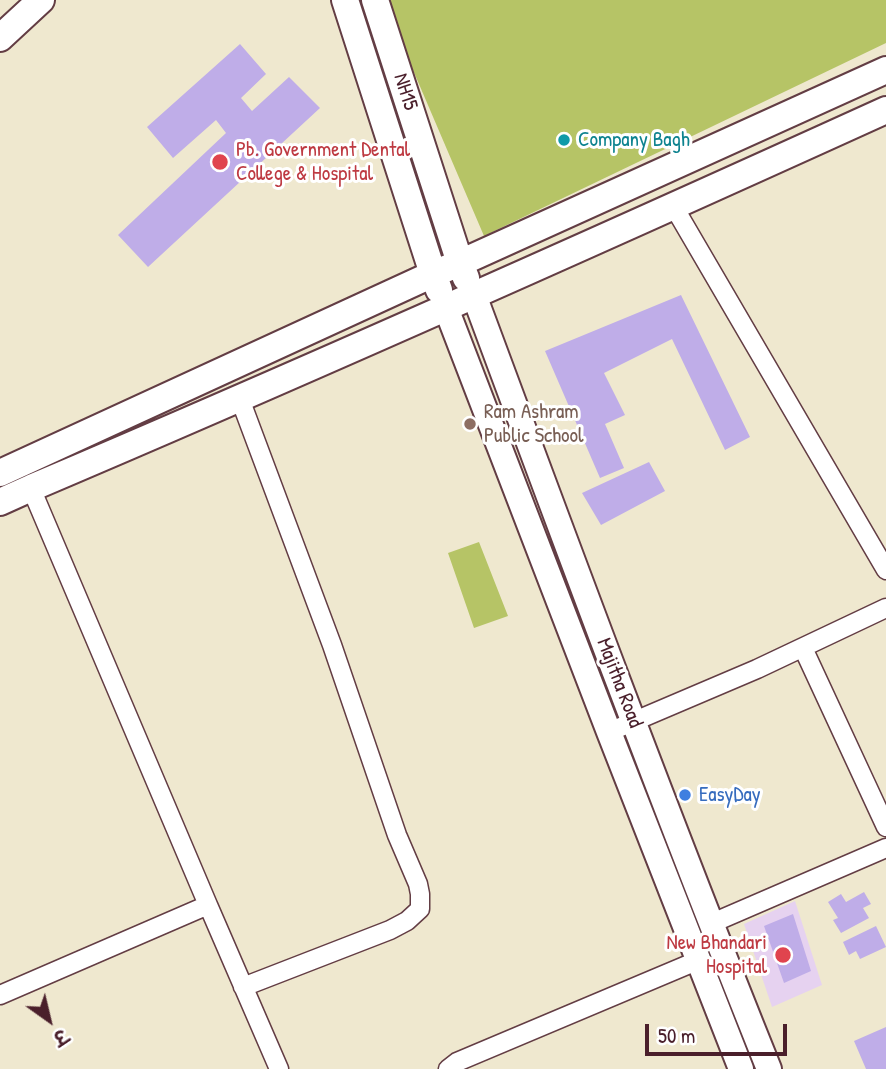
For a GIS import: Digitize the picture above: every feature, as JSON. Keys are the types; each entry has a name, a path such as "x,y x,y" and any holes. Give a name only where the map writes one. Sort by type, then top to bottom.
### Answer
{"main road":[{"path":"0,38 41,0"},
{"path":"345,0 446,308"},
{"name":"NH15","path":"375,0 460,264 474,295"},
{"path":"0,473 886,69"},
{"path":"0,502 446,308 886,110"},
{"name":"Majitha Road","path":"474,295 633,722 769,1069"},
{"name":"Majitha Road","path":"446,308 741,1069"}],"street":[{"path":"674,207 886,569"},
{"path":"240,399 332,645 420,894 420,909 407,921 243,987"},
{"path":"31,488 279,1069"},
{"path":"609,732 757,669 886,608"},
{"path":"803,648 886,827"},
{"path":"710,924 886,848"},
{"path":"0,995 208,905"},
{"path":"448,1069 457,1062 699,960"}],"shaded area":[{"name":"New Bhandari Hospital","path":"795,901 822,985 772,1007 744,924"}],"green space":[{"name":"Company Bagh","path":"383,0 886,0 886,43 484,236"},
{"path":"479,542 508,616 474,628 448,553"}],"building":[{"path":"240,44 266,74 241,98 252,111 289,77 320,108 148,267 118,235 226,133 216,120 173,158 147,127"},
{"path":"681,295 750,437 725,450 672,339 604,373 625,415 605,424 624,468 600,478 545,351"},
{"path":"649,462 665,491 601,525 582,493"},
{"path":"864,892 871,904 863,908 869,918 841,933 833,920 838,918 828,902 841,894 846,902"},
{"path":"793,914 811,971 784,983 764,926"},
{"path":"876,926 886,947 860,959 856,951 849,955 843,942"},
{"path":"886,1027 886,1069 866,1069 854,1041"}],"place":[{"name":"Company Bagh","path":"564,140"},
{"name":"Pb. Government Dental College & Hospital","path":"220,162"},
{"name":"Ram Ashram Public School","path":"470,424"},
{"name":"EasyDay","path":"685,795"},
{"name":"New Bhandari Hospital","path":"783,955"}]}
